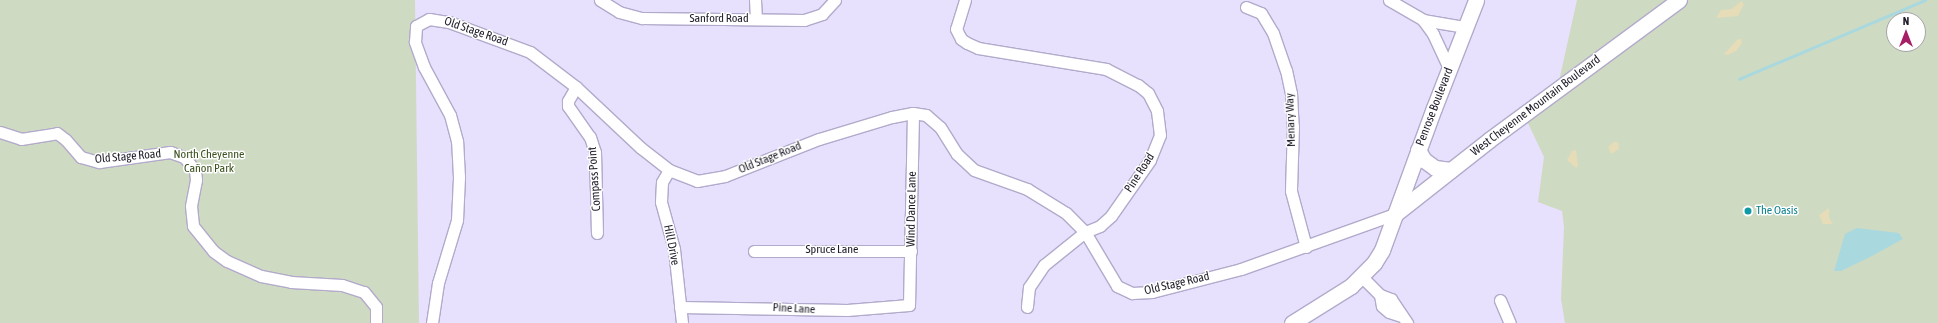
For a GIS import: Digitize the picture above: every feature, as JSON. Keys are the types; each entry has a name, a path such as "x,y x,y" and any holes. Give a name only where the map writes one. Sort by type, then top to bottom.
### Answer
{"street":[{"name":"Sanford Road","path":"600,0 619,12 642,18 756,19 808,19 822,14 835,0"},
{"path":"755,0 756,19"},
{"name":"Pine Road","path":"965,0 956,29 960,39 967,43 978,48 1106,69 1138,85 1154,102 1160,135 1150,160 1111,216 1100,226 1085,232 1044,265 1029,287 1027,308"},
{"path":"1389,0 1423,20 1465,27"},
{"name":"Penrose Boulevard","path":"1362,277 1382,250 1418,150 1476,0"},
{"name":"West Cheyenne Mountain Boulevard","path":"1395,214 1451,170 1679,0"},
{"name":"Menary Way","path":"1246,7 1261,13 1272,33 1286,70 1293,119 1291,191 1306,247"},
{"name":"Old Stage Road","path":"432,323 438,283 457,220 458,158 450,115 414,42 416,26 422,21 438,19 509,43 546,62 576,87 641,148 668,170 697,181 718,178 819,139 913,113 926,115 934,121 957,154 974,170 1044,198 1061,209 1085,232 1117,286 1141,293 1241,269 1395,214"},
{"path":"1423,20 1434,34 1449,69"},
{"name":"Compass Point","path":"576,87 568,101 568,106 590,137 594,148 598,233"},
{"name":"Wind Dance Lane","path":"909,305 913,113"},
{"name":"Old Stage Road","path":"0,132 22,139 57,133 62,135 82,157 99,162 170,152 184,157 192,166 195,175 191,206 193,226 213,251 227,261 261,276 291,282 342,285 364,292 376,307 376,323"},
{"path":"1418,150 1424,160 1435,168 1451,170"},
{"name":"Hill Drive","path":"668,170 662,182 661,202 674,249 682,323"},
{"name":"Spruce Lane","path":"754,251 911,251"},
{"path":"1292,323 1362,277 1380,295 1382,306 1389,312 1404,320"},
{"path":"1500,300 1510,323"},
{"name":"Pine Lane","path":"680,307 847,310 881,305 909,305"}],"green space":[{"name":"North Cheyenne Cañon Park","path":"0,0 415,0 419,323 0,323"},
{"path":"1577,0 1938,0 1938,323 1565,323 1561,299 1564,227 1562,211 1538,202 1544,157 1526,119 1559,81"}],"sand":[{"path":"1741,1 1744,4 1738,16 1716,18 1721,10 1732,9"},
{"path":"1738,39 1741,39 1742,43 1736,51 1728,55 1724,54"},
{"path":"1614,142 1618,142 1619,149 1611,154 1608,147"},
{"path":"1576,150 1578,166 1576,168 1567,160 1572,151"},
{"path":"1829,208 1829,218 1833,224 1823,224 1819,215"}],"shaded area":[{"path":"1857,228 1899,233 1903,239 1841,271 1834,271 1845,234"}],"waterway":[{"path":"1739,79 1925,0"}],"place":[{"name":"The Oasis","path":"1748,211"}]}
